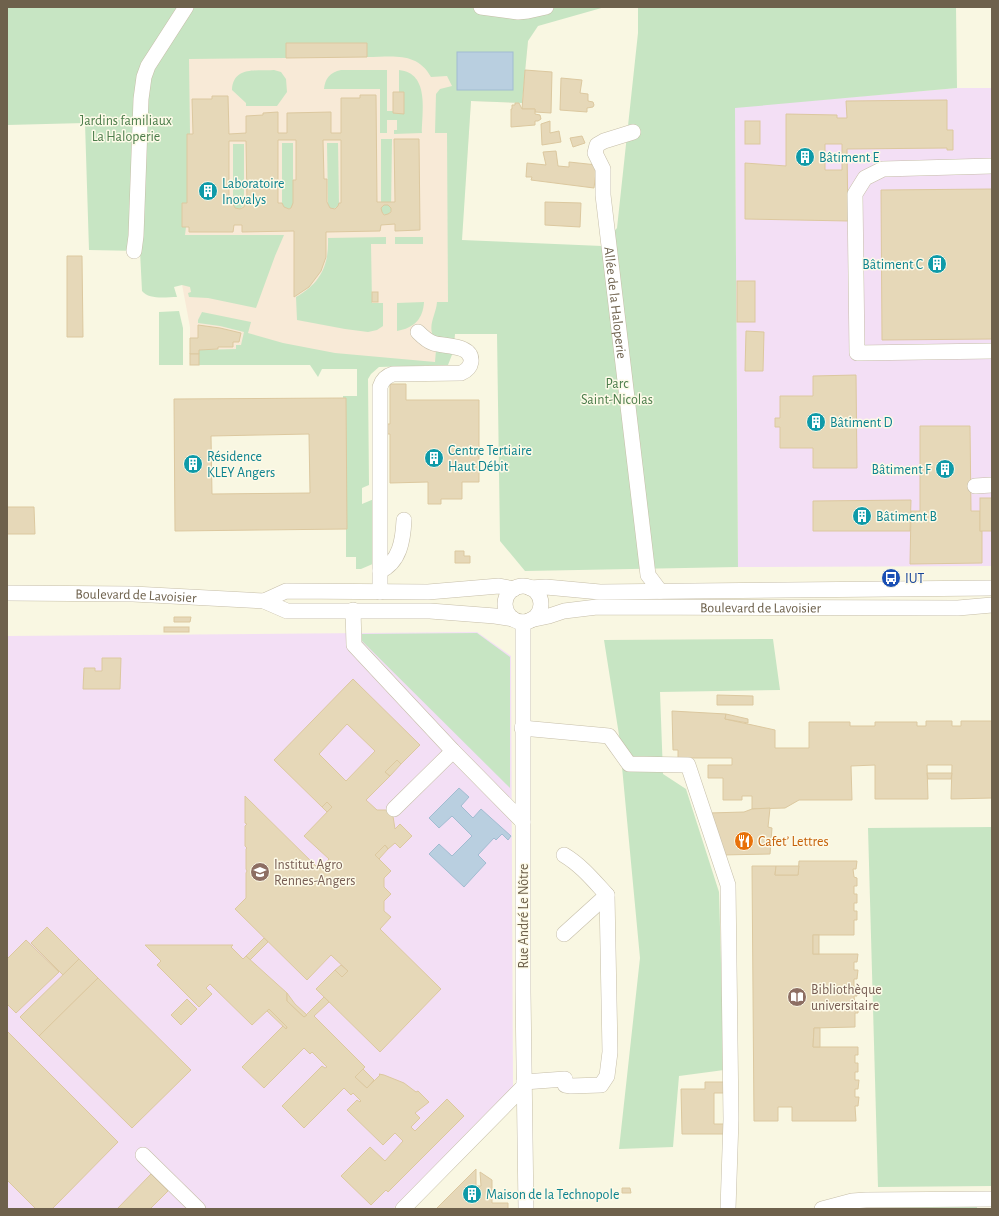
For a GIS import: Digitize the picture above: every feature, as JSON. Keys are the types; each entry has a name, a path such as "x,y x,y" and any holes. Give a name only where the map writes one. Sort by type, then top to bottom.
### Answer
{"street":[{"path":"134,251 136,236 141,99 144,77 148,66 186,7"},
{"path":"481,7 518,12 546,7"},
{"name":"Allée de la Haloperie","path":"633,132 604,141 597,145 595,153 603,169 603,195 648,575 660,591"},
{"path":"992,166 883,169 865,178 855,194 857,353 952,351 992,352"},
{"path":"380,592 380,387 384,378 393,374 461,373 468,369 471,361 471,357 466,350 431,343 418,332"},
{"path":"976,486 992,485"},
{"path":"380,570 391,564 398,554 404,520"},
{"name":"Boulevard de Lavoisier","path":"264,601 286,591 428,592 499,586 514,589"},
{"path":"522,586 530,588 536,592 540,602 538,613 522,621 506,611 505,604 507,597 514,589 522,586"},
{"name":"Boulevard de Lavoisier","path":"530,588 546,587 600,592 992,588"},
{"name":"Boulevard de Lavoisier","path":"7,593 134,594 264,601 287,610 430,611 495,616 522,621 550,616 564,611 597,607 958,608 992,605"},
{"path":"353,610 354,645 453,751 523,822"},
{"name":"Rue André Le Nôtre","path":"522,621 523,992 526,1209"},
{"path":"522,728 609,736 629,764 688,765 728,885 731,1127 728,1209"},
{"path":"394,809 453,751"},
{"path":"403,1209 524,1084 565,1082 571,1086 601,1085 607,1076 610,1052 606,895 589,876 564,855"},
{"path":"564,934 606,895"},
{"path":"143,1155 198,1209"},
{"path":"822,1209 852,1201 866,1200 992,1198"}],"shaded area":[{"path":"528,41 522,103 471,101 454,347 449,362 361,365 190,365 190,327 181,279 173,44"},
{"path":"957,88 992,88 992,566 738,567 735,107"},
{"name":"Institut Agro Rennes-Angers","path":"477,632 511,656 513,1088 393,1209 7,1209 7,636"}],"green space":[{"name":"Parc Saint-Nicolas","path":"7,7 605,7 538,26 528,41 522,103 471,101 462,240 602,246 617,228 638,33 638,7 956,7 957,88 735,108 738,567 525,571 500,541 497,334 455,334 454,343 433,336 431,327 437,302 448,302 447,133 435,133 436,94 440,89 452,86 447,76 431,77 419,63 403,57 367,57 366,43 287,43 286,58 189,59 190,134 187,134 187,203 182,204 182,227 186,227 185,235 284,235 256,308 208,298 189,297 188,293 191,292 190,287 182,285 174,287 177,297 153,297 142,291 140,251 89,250 85,123 7,125"},
{"path":"254,70 274,70 281,72 286,79 287,92 277,106 246,106 246,103 232,90 233,82 241,73"},
{"path":"341,70 387,70 387,111 393,111 399,92 399,70 409,73 416,78 422,95 422,133 394,134 394,130 397,130 397,120 387,120 387,133 380,133 380,89 324,89 329,76 334,72"},
{"path":"381,139 392,139 391,211 386,215 382,213 381,210"},
{"path":"282,143 293,143 293,204 291,208 288,209 282,204"},
{"path":"327,143 338,143 339,204 333,209 330,208 328,204"},
{"path":"233,144 244,144 244,205 240,209 235,208 233,205"},
{"path":"386,237 386,244 371,244 372,303 383,303 383,326 377,330 368,332 297,320 296,297 312,286 322,272 327,257 328,238"},
{"path":"395,237 423,237 423,244 395,244"},
{"path":"424,302 420,318 408,328 397,331 397,303"},
{"path":"179,311 183,328 183,365 159,365 159,312"},
{"path":"202,312 251,322 248,333 283,343 335,353 435,362 436,350 453,352 448,365 379,367 368,379 369,485 362,488 362,504 374,499 375,563 361,569 356,569 356,557 346,557 346,398 343,398 343,396 357,396 357,369 322,369 318,377 310,365 199,365 199,350 236,349 236,345 241,345 244,332 220,326 198,323"},
{"path":"477,633 510,657 510,788 362,641 362,634"},
{"path":"773,639 780,690 660,692 663,774 686,789 719,892 724,1070 679,1076 673,1147 619,1149 640,958 619,735 604,640"},
{"path":"992,827 992,1186 878,1187 868,828"},
{"path":"977,1206 977,1209 843,1209 851,1207"}],"water":[{"path":"457,52 513,52 513,90 457,90"},
{"path":"459,788 469,797 461,806 473,818 481,809 511,836 508,840 502,834 496,840 494,838 478,855 486,863 464,887 429,854 439,844 452,856 472,836 452,816 439,828 429,818"}],"building":[{"path":"286,43 367,43 367,57 286,58"},
{"path":"525,70 552,72 551,113 535,112 535,109 522,109"},
{"path":"561,78 582,80 580,93 588,94 588,101 593,102 593,107 587,108 587,112 560,110"},
{"path":"393,92 404,92 404,114 393,113"},
{"name":"Laboratoire Inovalys","path":"360,95 376,95 377,202 395,202 394,139 419,139 420,230 395,231 395,224 381,225 380,231 326,232 326,257 321,271 309,287 294,297 294,231 242,232 242,225 234,225 233,232 189,232 189,227 182,227 182,203 187,203 187,134 193,134 192,99 212,99 212,96 228,96 229,134 246,133 246,116 278,112 278,133 287,133 287,113 331,112 331,133 341,133 341,98 360,98","holes":["278,140 296,140 296,180 293,180 293,203 289,209 284,207 282,203 278,203","323,140 341,140 341,203 339,203 335,209 330,208 327,202 327,179 324,179","229,141 246,141 247,203 244,203 244,207 240,209 235,208 233,204 229,204","384,205 388,205 391,208 391,212 384,215 381,208"]},
{"name":"Bâtiment E","path":"947,100 947,130 953,130 953,150 947,150 947,148 847,149 848,221 745,219 745,163 786,166 786,114 837,115 837,118 847,118 846,101","holes":["825,144 842,144 842,170 825,170"]},
{"path":"515,103 519,103 522,109 535,109 535,114 540,115 541,119 535,121 535,125 511,127 511,109 512,105 515,105"},
{"path":"550,121 550,133 559,131 561,142 542,145 541,124"},
{"path":"745,121 760,121 760,144 745,144"},
{"path":"582,136 585,143 573,147 570,138"},
{"path":"556,151 558,166 569,167 569,162 597,165 594,188 531,180 532,177 526,177 527,163 546,165 543,152"},
{"name":"Bâtiment C","path":"992,189 992,339 882,340 881,190"},
{"path":"545,202 581,203 580,227 545,225"},
{"path":"67,256 82,256 83,337 67,337"},
{"path":"737,281 755,281 755,322 737,322"},
{"path":"372,292 378,292 378,302 372,302"},
{"path":"198,325 241,333 239,342 233,342 233,347 218,347 218,349 199,350 199,354 190,354 190,338 198,338"},
{"path":"746,331 764,332 763,371 745,371"},
{"path":"190,354 199,354 199,365 190,365"},
{"name":"Bâtiment D","path":"856,375 857,468 813,468 813,448 780,448 780,427 775,427 775,418 780,418 780,396 813,396 813,376"},
{"name":"Centre Tertiaire Haut Débit","path":"390,384 406,384 406,400 479,400 479,482 462,482 462,499 441,499 441,504 428,504 428,482 390,483 390,434 387,434 387,424 390,424"},
{"name":"Résidence KLEY Angers","path":"346,398 347,529 175,531 174,399","holes":["309,434 310,493 212,494 211,436"]},
{"name":"Bâtiment F","path":"920,426 970,426 971,511 980,511 980,531 982,531 982,563 910,564 911,511 920,511"},
{"path":"980,498 992,498 992,531 980,531"},
{"name":"Bâtiment B","path":"911,500 910,531 813,531 813,501"},
{"path":"7,507 34,507 35,534 7,534"},
{"path":"455,551 464,551 464,556 470,556 470,563 455,563"},
{"path":"174,617 191,617 190,622 174,622"},
{"path":"164,627 189,627 189,632 164,632"},
{"path":"102,658 121,658 120,689 83,689 84,668 95,668 95,671 102,671"},
{"path":"353,679 420,745 401,764 397,760 385,772 390,776 366,800 377,810 392,810 395,829 400,824 412,836 400,848 395,843 388,849 385,845 375,855 391,871 384,878 384,887 391,894 384,901 384,911 391,917 380,929 441,989 380,1052 316,989 335,970 342,977 348,971 331,955 307,980 235,909 246,898 247,848 245,846 245,826 247,824 245,823 245,796 319,869 329,859 304,836 332,807 327,802 322,807 274,760","holes":["347,724 375,751 346,781 319,754"]},
{"path":"717,695 753,696 753,705 717,705"},
{"path":"672,711 726,714 725,719 775,730 775,748 809,748 809,722 850,722 850,726 875,726 875,722 917,722 917,726 926,726 926,721 952,721 952,726 961,726 961,721 992,721 992,798 951,799 952,765 927,765 928,799 875,799 875,765 851,766 852,800 799,800 785,808 752,809 752,796 742,796 742,800 723,800 723,778 708,778 708,765 732,765 732,758 678,758 678,750 673,750"},
{"path":"726,714 748,719 748,723 725,719"},
{"path":"397,760 401,764 390,776 385,772"},
{"path":"927,773 952,773 951,779 928,779"},
{"path":"327,802 332,807 327,812 322,807"},
{"name":"Cafet’ Lettres","path":"770,808 768,827 772,828 770,854 722,855 709,813 744,812 752,809"},
{"path":"385,845 388,849 379,859 375,855"},
{"path":"799,861 857,861 856,869 853,869 854,877 857,878 857,886 854,886 854,894 857,894 857,903 854,903 854,911 857,911 857,920 854,920 854,935 813,935 813,954 858,954 857,962 854,962 854,970 858,970 857,979 854,979 854,987 858,988 857,996 854,996 855,1004 858,1005 858,1013 855,1013 855,1027 814,1028 813,1047 858,1047 858,1055 855,1055 855,1063 858,1063 858,1072 855,1072 855,1080 859,1080 858,1089 855,1089 855,1097 859,1097 858,1106 855,1106 856,1121 792,1121 792,1107 778,1107 778,1121 754,1121 752,866 776,866 775,875 798,875"},
{"path":"776,866 799,866 798,875 775,875"},
{"path":"47,927 79,959 63,975 31,943"},
{"path":"813,935 819,935 819,954 813,954"},
{"path":"264,938 268,942 250,960 246,956"},
{"path":"26,940 59,972 16,1013 7,1004 7,959"},
{"path":"145,945 233,945 231,947 243,959 246,956 287,993 287,1001 304,1017 324,997 329,1002 314,1016 365,1067 355,1077 367,1088 380,1075 379,1074 384,1075 404,1083 416,1092 418,1091 429,1102 415,1113 420,1118 411,1127 415,1131 447,1099 464,1116 388,1192 386,1190 371,1205 341,1176 370,1147 385,1161 403,1141 395,1133 383,1145 347,1110 357,1100 360,1102 361,1101 353,1093 351,1095 344,1088 304,1128 282,1106 322,1066 325,1068 327,1067 312,1052 310,1054 304,1048 264,1088 242,1067 283,1026 286,1029 287,1027 269,1009 252,1025 210,984 206,988 212,994 199,1007 157,965 161,961"},
{"path":"79,959 98,978 39,1036 20,1017"},
{"path":"341,965 348,971 342,977 335,970"},
{"path":"98,978 191,1070 132,1128 39,1036"},
{"path":"287,993 295,1004 307,1015 304,1017 287,1001"},
{"path":"187,999 197,1009 181,1025 171,1015"},
{"path":"269,1009 287,1027 286,1029 267,1011"},
{"path":"814,1028 820,1028 820,1047 813,1047"},
{"path":"7,1031 118,1142 52,1209 36,1209 7,1180"},
{"path":"363,1069 374,1080 367,1088 355,1077"},
{"path":"705,1082 724,1082 724,1093 714,1093 714,1124 724,1124 724,1134 682,1134 681,1089 705,1089"},
{"name":"Maison de la Technopole","path":"476,1169 476,1186 481,1186 480,1172 492,1180 492,1203 508,1203 508,1209 436,1209"},
{"path":"151,1174 168,1191 150,1209 117,1209"},
{"path":"622,1188 630,1188 631,1193 622,1193"}],"place":[{"name":"Bâtiment E","path":"805,157"},
{"name":"Laboratoire Inovalys","path":"208,191"},
{"name":"Bâtiment C","path":"937,264"},
{"name":"Bâtiment D","path":"816,422"},
{"name":"Centre Tertiaire Haut Débit","path":"434,458"},
{"name":"Résidence KLEY Angers","path":"193,464"},
{"name":"Bâtiment F","path":"945,469"},
{"name":"Bâtiment B","path":"862,516"},
{"name":"IUT","path":"891,578"},
{"name":"Cafet’ Lettres","path":"744,841"},
{"name":"Institut Agro Rennes-Angers","path":"260,872"},
{"name":"Bibliothèque universitaire","path":"797,997"},
{"name":"Maison de la Technopole","path":"472,1194"}],"park label":[{"name":"Jardins familiaux La Haloperie","path":"126,128"}]}
